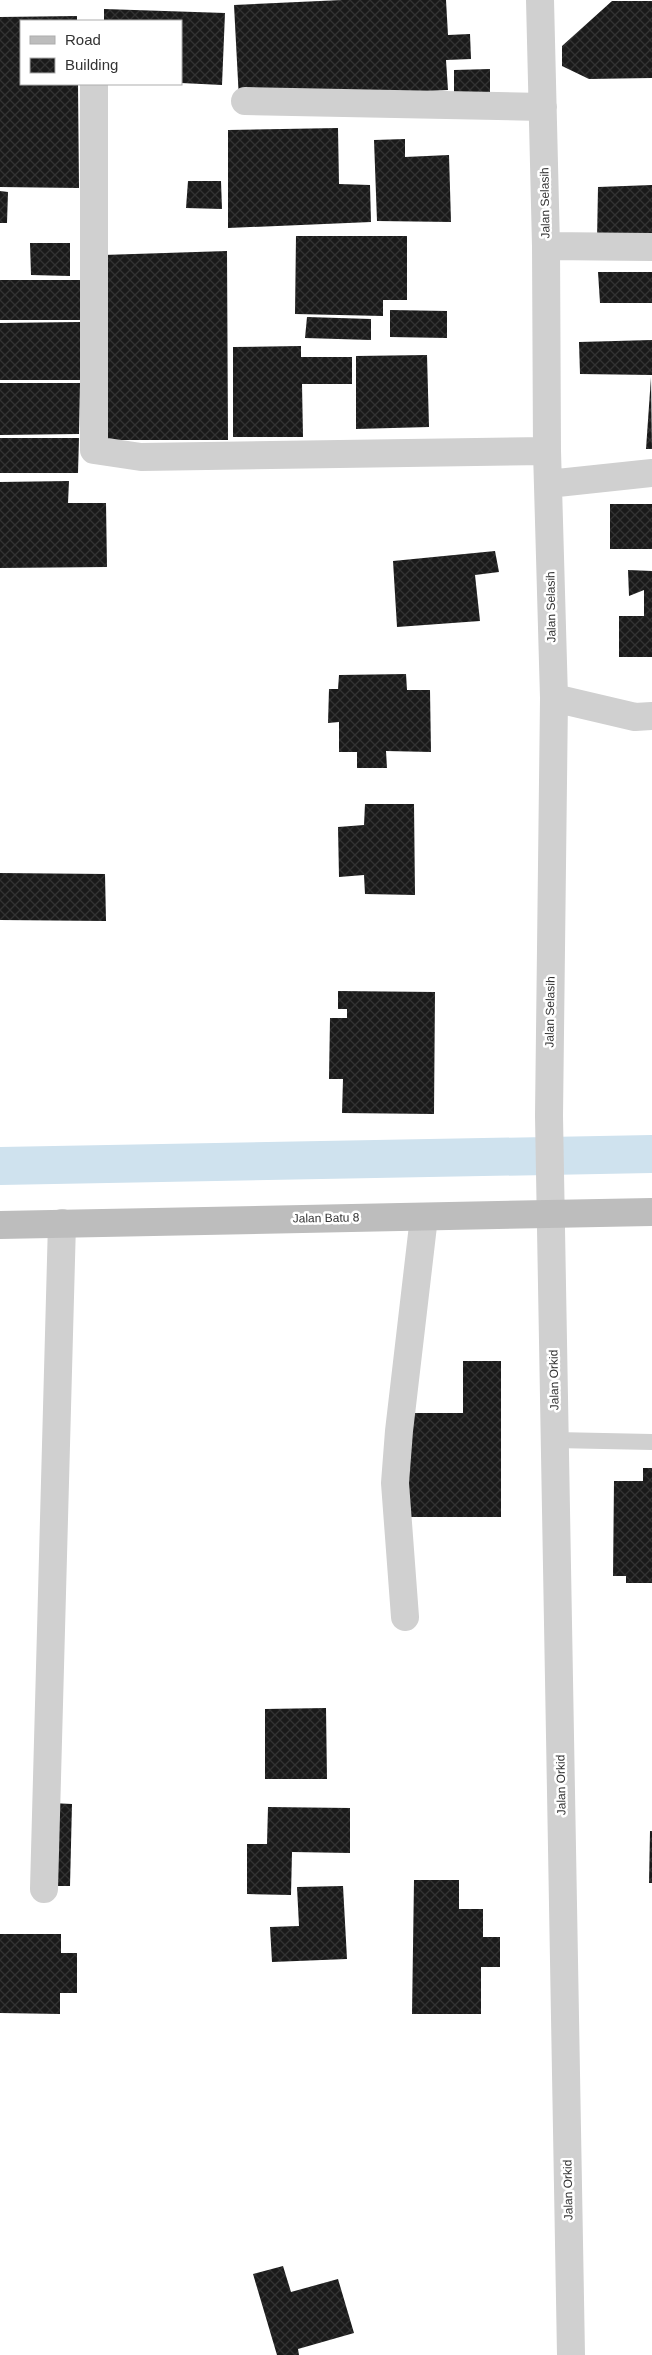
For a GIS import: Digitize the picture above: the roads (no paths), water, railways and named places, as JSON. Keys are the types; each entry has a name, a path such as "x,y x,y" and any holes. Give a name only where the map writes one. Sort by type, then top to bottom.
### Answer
{"street":[{"name":"Jalan Selasih","path":"540,0 546,246 547,451 554,698 549,1116 551,1215"},
{"path":"94,85 94,450 141,457 547,451"},
{"path":"245,101 543,106"},
{"path":"546,246 652,247"},
{"path":"548,484 652,473"},
{"path":"554,698 635,717 652,716"},
{"name":"Jalan Batu 8","path":"0,1225 652,1212"},
{"name":"Jalan Orkid","path":"551,1215 571,2355"},
{"path":"405,1617 395,1482 399,1431 424,1217"},
{"path":"44,1889 62,1223"}],"lane":[{"path":"555,1440 652,1442"}],"waterway":[{"path":"0,1166 652,1154"}]}
